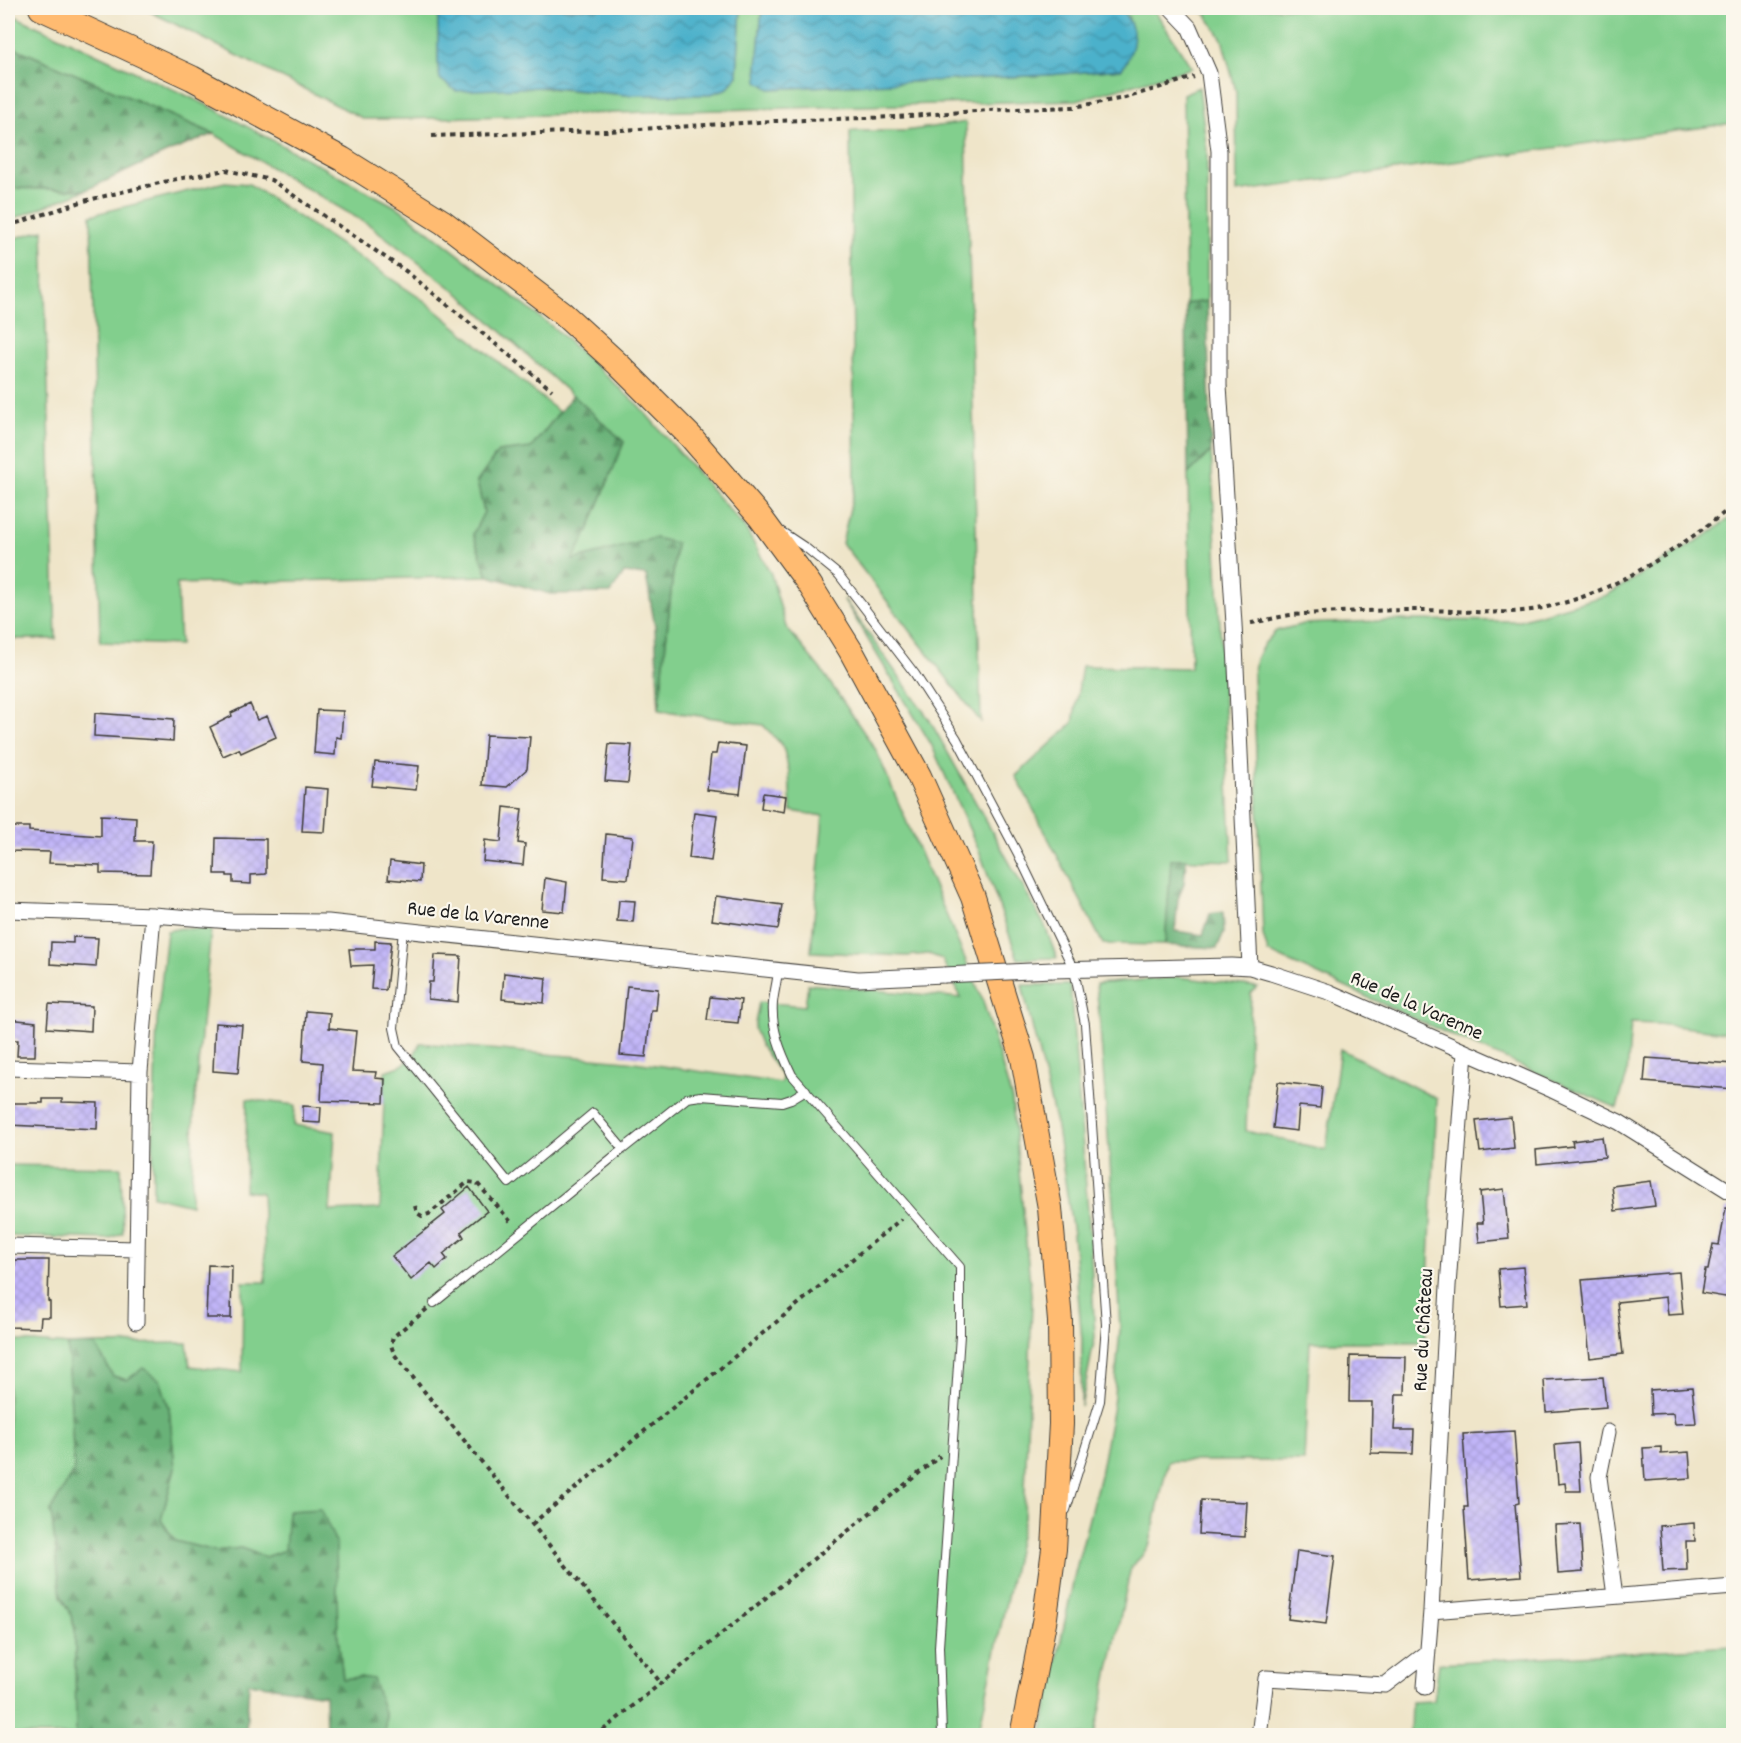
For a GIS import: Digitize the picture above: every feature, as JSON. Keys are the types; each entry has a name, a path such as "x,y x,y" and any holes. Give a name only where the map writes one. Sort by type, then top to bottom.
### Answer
{"main road":[{"path":"41,8 192,78 342,159 443,222 562,313 618,364 691,437 760,517 810,585 851,651 920,776 973,897 1023,1058 1050,1208 1060,1321 1062,1424 1054,1549 1045,1617 1022,1736"}],"street":[{"path":"1171,8 1189,27 1209,73 1219,151 1219,385 1234,624 1250,968"},
{"name":"Rue de la Varenne","path":"8,910 153,915 231,921 328,922 858,979 1052,970 1232,966 1250,968 1281,975 1329,992 1552,1090 1619,1122 1734,1194"},
{"path":"136,1322 140,1072 153,915"},
{"name":"Rue du Château","path":"1425,1687 1448,1286 1465,1052"},
{"path":"8,1068 140,1072"},
{"path":"8,1246 137,1249"},
{"path":"1608,1432 1599,1477 1615,1596"},
{"path":"1431,1611 1734,1587"},
{"path":"1259,1736 1266,1678 1385,1685 1427,1653"}],"lane":[{"path":"760,517 806,548 839,575 915,674 957,739 1018,854 1074,970 1084,1024 1106,1325 1100,1401 1054,1549"},
{"path":"403,930 394,1028 398,1046 509,1183 592,1113 623,1149"},
{"path":"778,971 773,1005 774,1028 781,1052 792,1075 960,1267 960,1335 939,1647 942,1734"},
{"path":"434,1303 687,1098 701,1096 782,1102 791,1100 806,1090"}],"path":[{"path":"432,136 606,131 775,121 896,117 989,110 1073,108 1125,98 1209,73"},
{"path":"8,226 84,201 226,170 271,180 407,272 552,390"},
{"path":"1234,624 1259,622 1289,615 1419,610 1511,613 1547,607 1583,597 1622,580 1664,556 1734,505"},
{"path":"415,1206 417,1212 422,1216 429,1214 468,1182 477,1183 520,1233"},
{"path":"532,1524 911,1211"},
{"path":"434,1303 393,1337 391,1345 394,1354 661,1683"},
{"path":"596,1736 940,1456 952,1453"}],"green space":[{"path":"143,8 438,8 440,79 627,95 708,95 728,88 737,75 741,8 762,8 757,67 759,81 770,89 1122,69 1129,17 1119,8 1153,8 1192,68 1077,100 364,119"},
{"path":"1198,8 1733,8 1733,123 1237,192 1236,91 1222,39 1207,16"},
{"path":"8,13 209,106 400,209 555,329 639,406 745,528 771,574 786,627 822,671 876,750 983,1001 1012,1100 1032,1303 1024,1517 978,1735 385,1735 385,1715 360,1677 343,1679 338,1636 285,1550 265,1557 241,1548 215,1551 175,1541 161,1520 175,1468 169,1408 160,1380 143,1369 127,1380 113,1376 95,1344 187,1343 190,1366 242,1372 243,1282 266,1282 262,1193 245,1191 247,1099 295,1105 294,1125 335,1132 330,1211 380,1209 385,1071 407,1062 420,1043 627,1061 781,1083 782,1076 761,1046 754,1029 759,1002 805,1006 808,984 961,998 942,959 929,954 907,956 811,952 823,816 791,811 789,771 783,746 763,725 659,710 676,543 572,561 587,533 624,442 463,297 371,226 214,134 8,45"},
{"path":"8,45 214,134 166,153 86,190 8,188"},
{"path":"1199,87 1207,151 1207,301 1186,304 1183,94"},
{"path":"966,122 981,722 842,543 855,486 850,131 905,131"},
{"path":"225,182 249,184 426,302 559,412 531,449 498,452 477,482 484,512 473,534 488,576 177,584 180,645 100,642 91,215"},
{"path":"8,188 86,190 8,221"},
{"path":"43,230 56,639 8,639 8,240"},
{"path":"1207,301 1211,451 1188,474 1186,304"},
{"path":"573,395 624,442 587,533 573,560 655,538 676,543 659,710 655,627 646,575 624,573 611,593 550,594 488,576 473,534 484,512 477,482 498,452 531,448"},
{"path":"1211,451 1232,861 1172,859 1165,945 1103,944 1016,776 1073,723 1082,666 1191,668 1188,474"},
{"path":"1733,516 1733,1033 1631,1023 1627,1075 1617,1108 1268,952 1263,935 1253,675 1256,659 1264,644 1276,631 1303,624 1406,620 1516,621 1607,595 1705,536"},
{"path":"843,598 929,719 1045,926 1057,958 1018,959 980,853 931,744"},
{"path":"1171,859 1186,859 1184,883 1178,899 1175,931 1203,935 1210,914 1223,912 1224,932 1217,948 1165,945"},
{"path":"181,928 211,930 194,1109 191,1205 153,1196 157,1022 167,931"},
{"path":"1179,977 1258,987 1251,993 1246,1131 1326,1150 1340,1049 1437,1099 1425,1342 1310,1342 1304,1461 1168,1461 1150,1543 1131,1567 1095,1735 1041,1735 1075,1573 1100,1475 1113,1406 1120,1330 1114,1217 1096,984"},
{"path":"1022,985 1070,985 1090,1237 1095,1337 1081,1407 1082,1341 1073,1234 1057,1128"},
{"path":"8,1165 121,1167 123,1233 108,1239 8,1236"},
{"path":"8,1340 68,1345 74,1471 51,1510 61,1596 69,1609 75,1629 76,1735 8,1735"},
{"path":"95,1344 113,1376 127,1380 143,1368 160,1380 169,1408 175,1468 161,1520 175,1541 215,1551 241,1548 265,1557 285,1550 288,1511 321,1509 336,1543 338,1636 343,1679 360,1677 373,1679 385,1715 385,1735 326,1735 325,1695 249,1683 246,1731 241,1735 76,1735 75,1629 69,1609 61,1596 51,1510 74,1471 68,1345"},
{"path":"1733,1646 1733,1735 1410,1735 1411,1702 1434,1701 1439,1663"}],"water":[{"path":"438,8 741,8 737,75 728,88 708,95 627,95 544,87 456,91 440,79"},
{"path":"762,8 1119,8 1130,22 1134,37 1131,52 1122,69 770,89 758,81"}],"building":[{"path":"250,704 257,720 267,716 276,737 241,753 239,749 223,756 210,727"},
{"path":"317,710 343,711 341,738 336,737 335,755 314,753"},
{"path":"95,713 174,719 173,741 94,736"},
{"path":"486,735 530,737 527,769 507,787 482,785"},
{"path":"718,743 746,746 740,794 707,790 711,754 716,754"},
{"path":"609,744 632,745 628,783 605,781"},
{"path":"375,762 419,766 416,790 372,786"},
{"path":"305,787 328,789 325,832 302,831"},
{"path":"763,793 786,796 784,812 761,808"},
{"path":"504,807 522,809 518,843 525,844 523,865 483,861 485,840 501,842"},
{"path":"694,812 717,815 711,861 689,858"},
{"path":"101,815 136,817 135,841 152,841 150,874 100,873 100,865 49,863 50,852 8,851 8,827 29,827 29,831 101,836"},
{"path":"606,834 633,837 628,879 603,877"},
{"path":"216,838 266,839 266,874 251,875 251,884 233,883 233,876 215,874"},
{"path":"390,861 421,865 420,882 388,879"},
{"path":"545,878 567,882 564,912 542,910"},
{"path":"716,896 782,905 778,929 712,920"},
{"path":"619,900 635,901 633,922 617,921"},
{"path":"73,937 98,938 96,967 50,964 51,942 73,943"},
{"path":"375,941 391,942 386,990 371,989 373,965 351,966 349,949 375,949"},
{"path":"435,955 461,956 458,1002 428,999 429,982 433,982"},
{"path":"504,973 546,978 544,1003 502,999"},
{"path":"627,986 658,989 656,1010 651,1010 646,1057 620,1055"},
{"path":"710,997 741,1000 738,1023 707,1020"},
{"path":"49,1004 92,1006 91,1031 47,1028"},
{"path":"306,1011 330,1013 329,1028 356,1031 352,1071 376,1072 375,1078 385,1079 384,1103 321,1101 323,1063 303,1061"},
{"path":"8,1019 36,1022 35,1056 17,1056 18,1040 8,1040"},
{"path":"215,1023 242,1025 238,1073 213,1071"},
{"path":"1646,1058 1734,1064 1734,1089 1644,1082"},
{"path":"1278,1082 1322,1087 1320,1108 1299,1106 1297,1131 1273,1128"},
{"path":"43,1099 98,1103 97,1129 8,1125 8,1103 43,1103"},
{"path":"303,1106 321,1107 320,1123 303,1122"},
{"path":"1511,1117 1514,1148 1480,1152 1476,1121"},
{"path":"1602,1137 1605,1157 1537,1164 1536,1150 1573,1146 1572,1141"},
{"path":"1651,1181 1655,1206 1615,1211 1612,1186"},
{"path":"469,1187 487,1211 461,1232 464,1237 443,1254 447,1259 436,1269 431,1263 411,1280 392,1256 445,1214 442,1210"},
{"path":"1504,1189 1509,1239 1479,1242 1477,1223 1483,1223 1480,1192"},
{"path":"1726,1208 1734,1209 1734,1285 1731,1298 1701,1293 1713,1244 1719,1245"},
{"path":"15,1260 49,1260 50,1317 41,1317 40,1328 8,1327 8,1301 13,1301"},
{"path":"208,1265 232,1266 231,1318 206,1318"},
{"path":"1523,1267 1527,1304 1501,1306 1498,1269"},
{"path":"1679,1272 1683,1314 1668,1315 1666,1297 1617,1302 1623,1354 1590,1358 1582,1280"},
{"path":"1350,1356 1406,1357 1405,1394 1396,1394 1394,1430 1414,1430 1413,1454 1371,1453 1372,1402 1349,1402"},
{"path":"1603,1377 1606,1407 1546,1412 1544,1380"},
{"path":"1692,1387 1696,1423 1675,1424 1673,1413 1651,1414 1650,1390"},
{"path":"1514,1431 1519,1503 1515,1504 1521,1576 1469,1580 1464,1507 1468,1507 1463,1434"},
{"path":"1578,1443 1581,1491 1566,1491 1565,1483 1558,1484 1555,1445"},
{"path":"1661,1447 1661,1454 1689,1452 1691,1478 1645,1481 1643,1448"},
{"path":"1201,1500 1247,1502 1245,1537 1199,1534"},
{"path":"1694,1523 1695,1541 1686,1541 1687,1570 1663,1571 1660,1526"},
{"path":"1580,1524 1583,1572 1558,1574 1555,1525"},
{"path":"1297,1551 1335,1556 1326,1624 1288,1619"}]}
